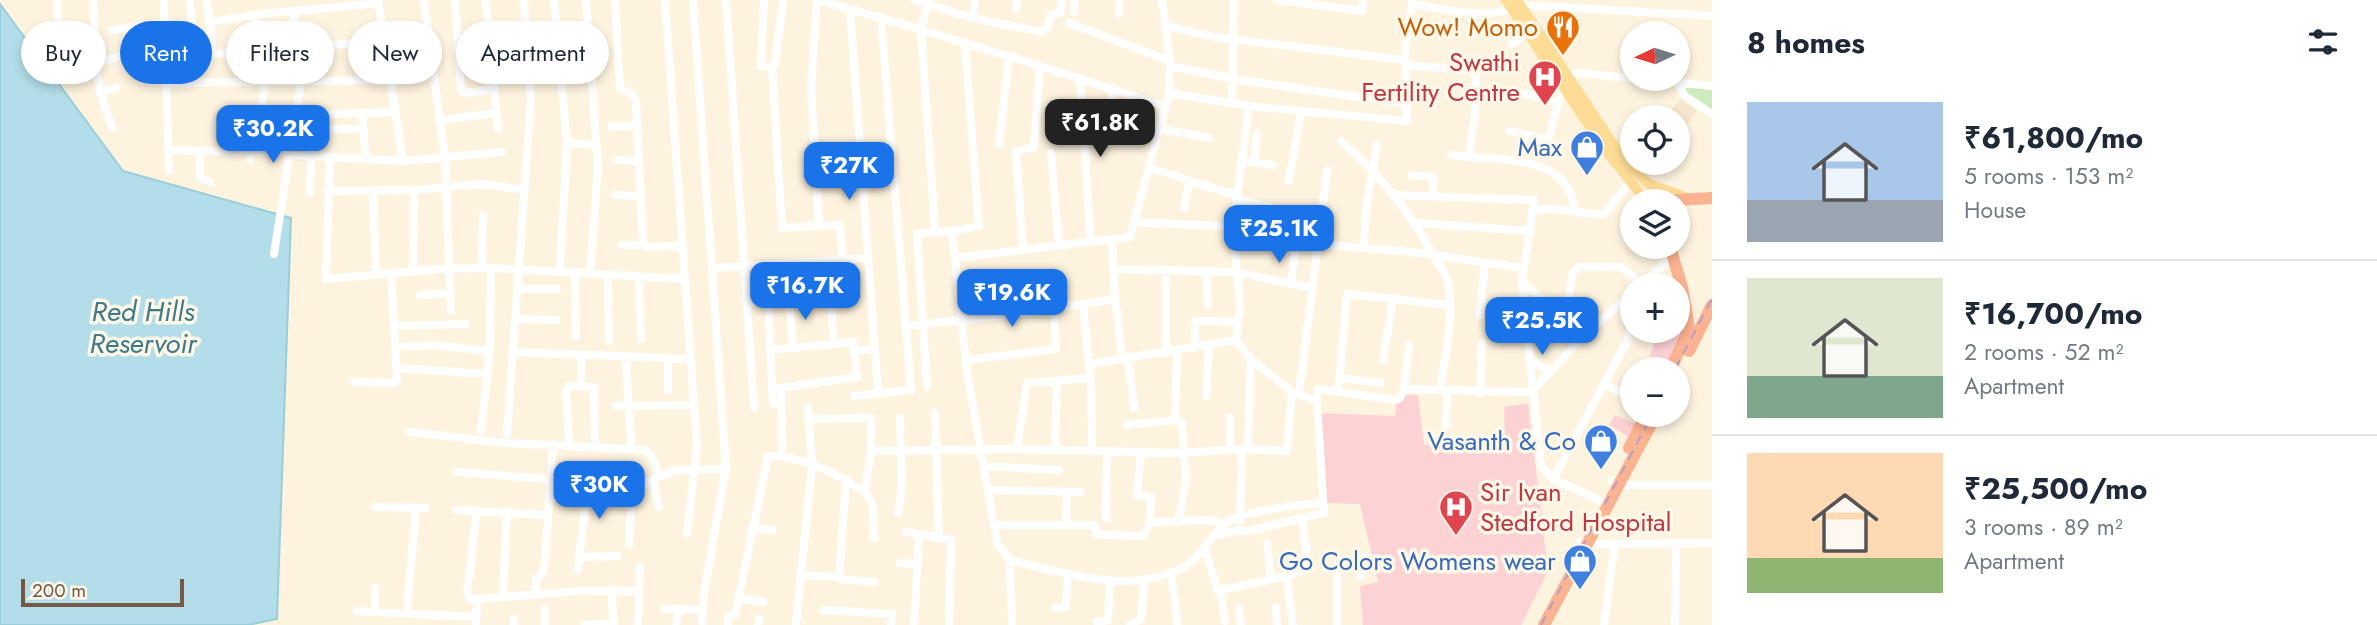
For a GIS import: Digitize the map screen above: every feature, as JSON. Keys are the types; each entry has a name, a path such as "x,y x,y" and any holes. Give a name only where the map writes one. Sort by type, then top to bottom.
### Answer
{"highway":[{"path":"1691,199 1712,198"},
{"path":"1690,322 1695,324 1709,311"},
{"path":"1686,357 1709,311"},
{"path":"1544,625 1641,427"},
{"path":"1535,625 1584,543 1601,501 1649,427"}],"main road":[{"path":"1514,4 1528,34 1640,178 1648,184 1691,199"},
{"path":"1514,4 1603,147 1637,189"}],"street":[{"path":"58,0 58,17"},
{"path":"93,0 93,21"},
{"path":"164,0 164,21"},
{"path":"191,0 192,21"},
{"path":"207,0 210,21"},
{"path":"424,0 448,186 451,312"},
{"path":"455,0 461,90 467,93 495,89"},
{"path":"486,0 498,129"},
{"path":"507,434 531,99 524,0"},
{"path":"554,0 567,143 560,272"},
{"path":"586,0 598,168 590,274"},
{"path":"615,0 620,89 634,97 644,245"},
{"path":"665,0 695,405 696,469 687,534"},
{"path":"693,0 726,468 702,610 702,625"},
{"path":"726,0 754,408"},
{"path":"764,0 761,66 772,66"},
{"path":"747,303 846,294 840,225 782,228 772,66 775,64 783,0"},
{"path":"819,226 811,87 817,0 1113,88 1166,107"},
{"path":"914,0 972,18 1042,32 1047,28 1051,15 1060,13 1062,0"},
{"path":"972,18 975,0"},
{"path":"1074,12 1075,0"},
{"path":"1119,14 1120,0"},
{"path":"955,258 1128,238 1135,222 1169,93 1170,63 1162,0"},
{"path":"1232,104 1234,0"},
{"path":"1277,0 1362,11 1363,0"},
{"path":"212,22 379,1 382,21"},
{"path":"1169,93 1232,104 1406,121 1405,62 1412,2 1476,14 1514,4 1581,4 1712,16"},
{"path":"928,3 921,30 937,232"},
{"path":"850,9 878,393"},
{"path":"293,12 294,21"},
{"path":"254,16 255,21"},
{"path":"854,397 911,390 881,17"},
{"path":"1069,23 1170,63 1234,79 1406,104"},
{"path":"1167,26 1235,40 1476,71 1475,114 1469,157"},
{"path":"112,30 120,29"},
{"path":"1512,44 1528,34"},
{"path":"212,38 214,54 226,53"},
{"path":"927,386 917,234 979,226 965,45"},
{"path":"999,144 1009,57"},
{"path":"1023,249 1016,151 1034,147 1040,67"},
{"path":"1509,131 1548,140 1564,81 1575,73 1620,77"},
{"path":"1080,78 1091,242"},
{"path":"98,84 113,128"},
{"path":"168,84 169,171"},
{"path":"251,156 266,84"},
{"path":"274,254 300,84"},
{"path":"392,84 403,161"},
{"path":"1690,84 1712,86"},
{"path":"99,92 116,88"},
{"path":"1110,124 1113,88"},
{"path":"1511,90 1559,103"},
{"path":"1682,91 1685,96 1712,114"},
{"path":"1127,139 1137,97"},
{"path":"1249,106 1233,227 1238,322 1236,341 1251,359 1296,392 1317,401"},
{"path":"330,114 396,112"},
{"path":"1289,181 1301,112"},
{"path":"362,113 366,159"},
{"path":"440,120 497,113"},
{"path":"611,126 637,126"},
{"path":"293,129 363,129"},
{"path":"310,192 312,129"},
{"path":"1161,129 1209,138"},
{"path":"1254,162 1257,134"},
{"path":"1341,141 1372,168 1395,195 1416,223 1448,281 1444,390 1446,426"},
{"path":"567,143 596,145"},
{"path":"1364,248 1377,145"},
{"path":"170,150 251,156 289,154 312,158 403,161 502,152"},
{"path":"200,151 200,178 210,182"},
{"path":"1051,153 1059,245"},
{"path":"1451,155 1521,162 1548,168 1564,184 1574,202 1574,210"},
{"path":"330,159 324,277 450,269 518,269 685,279"},
{"path":"617,160 639,161"},
{"path":"1242,161 1273,165"},
{"path":"1149,168 1269,208 1303,215"},
{"path":"871,451 1287,451 1296,392 1305,359 1327,170"},
{"path":"1410,175 1433,177 1433,197"},
{"path":"1534,212 1555,207 1588,215 1604,214 1631,181"},
{"path":"1184,208 1189,182"},
{"path":"328,191 414,190 482,184 523,190"},
{"path":"373,190 376,274"},
{"path":"413,271 414,190"},
{"path":"616,195 641,196"},
{"path":"1395,195 1534,200 1522,282 1531,393 1541,466 1553,479 1601,501"},
{"path":"1265,245 1269,208"},
{"path":"481,431 490,351 483,215"},
{"path":"1135,222 1233,227"},
{"path":"1416,223 1531,231"},
{"path":"952,231 967,360 994,525 998,545 1010,560 1012,625"},
{"path":"1112,240 1115,299 1134,408"},
{"path":"1318,244 1421,253 1523,268"},
{"path":"622,245 682,246"},
{"path":"1292,284 1295,248"},
{"path":"712,268 867,258"},
{"path":"1652,273 1665,259"},
{"path":"1480,315 1485,262"},
{"path":"1566,320 1572,274 1579,267 1621,267 1628,273"},
{"path":"1113,268 1235,272 1313,288"},
{"path":"1166,269 1166,353"},
{"path":"1206,271 1208,305"},
{"path":"354,382 394,383 397,380 391,273"},
{"path":"575,273 576,336"},
{"path":"608,276 609,341"},
{"path":"639,277 641,339"},
{"path":"1522,282 1584,336"},
{"path":"517,289 557,289"},
{"path":"420,295 450,293"},
{"path":"1338,392 1346,295 1449,305"},
{"path":"1383,360 1393,298"},
{"path":"789,299 793,348"},
{"path":"905,326 1115,299"},
{"path":"768,301 782,456"},
{"path":"1083,304 1091,379 1092,453"},
{"path":"1531,393 1549,371 1620,304"},
{"path":"831,305 834,344"},
{"path":"967,360 1056,349 1054,308"},
{"path":"516,319 557,320"},
{"path":"1195,348 1195,325 1238,322"},
{"path":"394,326 466,324"},
{"path":"1089,364 1236,341"},
{"path":"771,349 853,342 857,377 777,388"},
{"path":"1480,393 1482,343"},
{"path":"1553,479 1624,343"},
{"path":"396,347 433,345 490,351"},
{"path":"1206,396 1209,345"},
{"path":"1216,535 1239,530 1248,531 1324,513 1321,503 1318,388 1395,400 1400,398 1404,389 1409,345"},
{"path":"854,351 875,348"},
{"path":"1175,420 1177,351"},
{"path":"513,352 691,359"},
{"path":"581,356 581,386"},
{"path":"626,358 631,444"},
{"path":"1528,358 1549,371"},
{"path":"668,359 668,390"},
{"path":"1239,530 1251,359"},
{"path":"397,368 487,374"},
{"path":"1340,378 1381,383"},
{"path":"1017,449 1026,385 1030,381 1091,379"},
{"path":"1055,451 1057,380"},
{"path":"1604,384 1620,392"},
{"path":"569,444 566,390 569,386 594,387 595,447"},
{"path":"773,404 777,388"},
{"path":"1404,389 1531,393"},
{"path":"616,405 695,405"},
{"path":"796,625 812,465 808,408"},
{"path":"935,413 939,538"},
{"path":"808,419 870,418 871,451 865,492"},
{"path":"898,513 902,488 900,418"},
{"path":"1230,418 1230,450"},
{"path":"1127,425 1175,420 1182,423 1186,481 1178,522"},
{"path":"410,432 506,443 569,444 645,450 651,455 659,507"},
{"path":"536,593 536,579 544,571 554,444"},
{"path":"1106,518 1107,453"},
{"path":"994,525 1066,523 1095,525 1096,534 1145,534 1150,522 1151,497 1138,495 1141,453"},
{"path":"730,619 739,598 765,459 768,456 782,456 812,465 846,479 865,492 873,505 874,538"},
{"path":"985,466 1059,470"},
{"path":"457,472 551,478 632,488 656,478 696,469 726,468"},
{"path":"1615,483 1710,485 1712,474"},
{"path":"839,577 846,479"},
{"path":"578,570 588,482"},
{"path":"629,544 632,488"},
{"path":"988,490 1081,492"},
{"path":"1066,523 1067,492"},
{"path":"1150,522 1208,520 1224,524 1287,506 1321,503"},
{"path":"376,507 426,508"},
{"path":"407,611 416,508"},
{"path":"457,510 547,515"},
{"path":"477,510 467,593 470,599 611,589 638,591"},
{"path":"503,596 507,512"},
{"path":"1220,591 1287,576 1308,568 1302,518"},
{"path":"1010,560 1068,573 1144,582 1171,573 1196,559 1224,524"},
{"path":"752,528 772,530"},
{"path":"906,532 951,540 949,625"},
{"path":"914,625 919,536"},
{"path":"1584,543 1712,543"},
{"path":"1604,625 1615,543"},
{"path":"1675,625 1676,543"},
{"path":"1266,544 1270,579"},
{"path":"1205,549 1220,591 1225,621"},
{"path":"579,557 618,556"},
{"path":"1338,625 1337,563 1368,556"},
{"path":"1357,558 1361,576"},
{"path":"900,563 918,564"},
{"path":"638,625 640,567"},
{"path":"1055,608 1066,607 1068,573"},
{"path":"1171,573 1176,593 1178,625"},
{"path":"800,575 874,582"},
{"path":"1287,576 1293,625"},
{"path":"1097,622 1108,620 1110,579"},
{"path":"1130,625 1141,619 1144,582"},
{"path":"375,588 375,611"},
{"path":"584,625 614,624 611,589"},
{"path":"739,598 763,602"},
{"path":"357,611 407,611 477,621 477,599"},
{"path":"1276,608 1277,625"},
{"path":"545,609 545,625"},
{"path":"664,609 702,610"},
{"path":"676,625 679,609"},
{"path":"1240,609 1241,625"},
{"path":"823,610 892,614 891,625"},
{"path":"433,614 433,625"}],"shaded area":[{"path":"1681,99 1689,105 1676,105"},
{"path":"1690,106 1697,111 1690,120"},
{"path":"1654,343 1677,343 1673,357 1649,357"},
{"name":"Sir Ivan Stedford Hospital","path":"1397,395 1418,395 1424,445 1505,439 1504,407 1528,403 1548,571 1521,625 1363,625 1360,586 1378,582 1360,504 1325,503 1320,413 1395,416"},
{"path":"1615,415 1620,417 1620,427 1634,427 1629,437 1609,425"}],"green space":[{"path":"1690,86 1712,88 1712,112 1684,91 1690,91"}],"water":[{"name":"Red Hills Reservoir","path":"0,4 21,33 21,84 59,84 123,171 291,218 277,619 248,625 0,625"}],"railway":[{"path":"1681,357 1712,299"},
{"path":"1541,625 1646,427"}],"place":[{"name":"Wow! Momo","path":"1563,57"},
{"name":"Swathi Fertility Centre","path":"1545,107"},
{"name":"Max","path":"1587,177"},
{"name":"Vasanth & Co","path":"1601,471"},
{"name":"Sir Ivan Stedford Hospital","path":"1456,537"},
{"name":"Go Colors Womens wear","path":"1580,591"}]}
